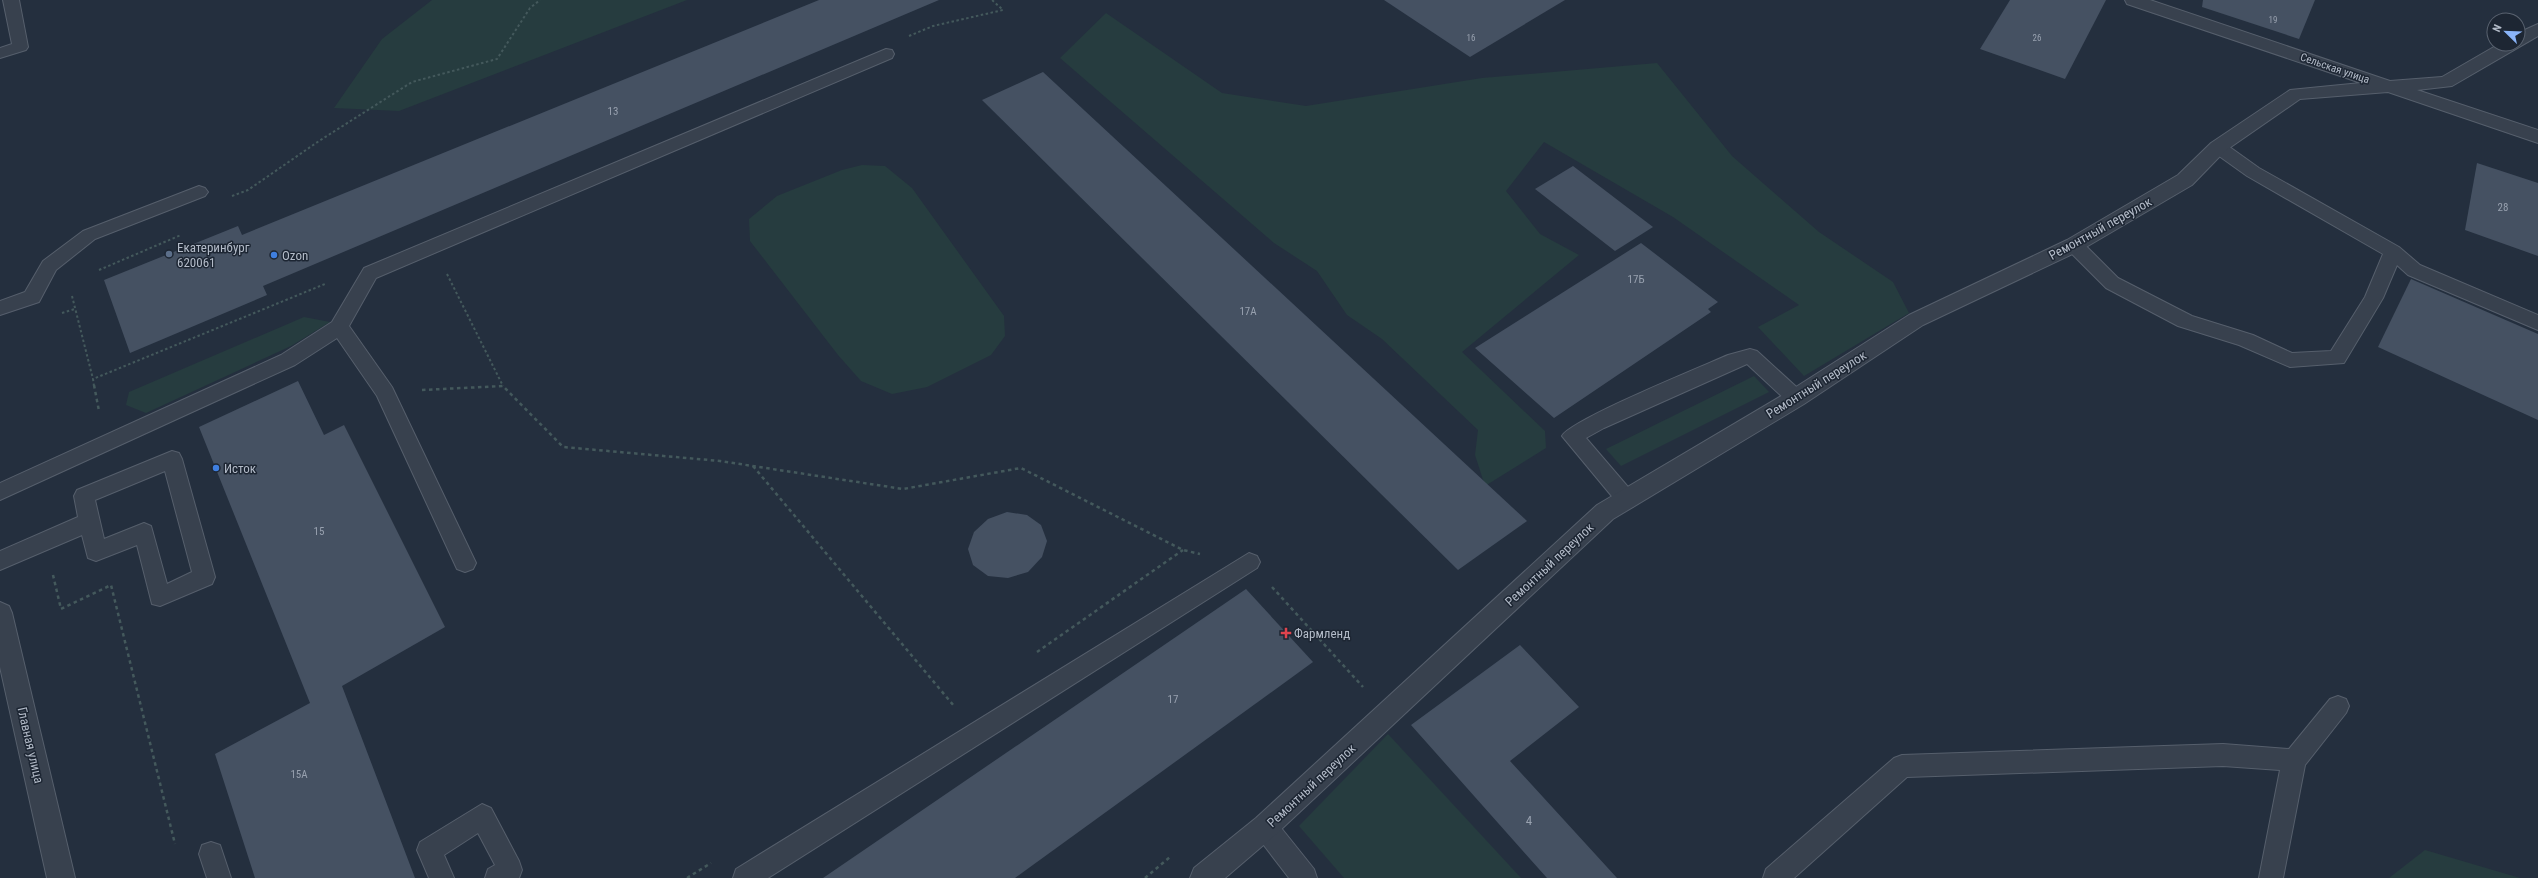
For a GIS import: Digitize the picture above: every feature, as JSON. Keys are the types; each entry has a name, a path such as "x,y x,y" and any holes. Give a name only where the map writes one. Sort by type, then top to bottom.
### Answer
{"street":[{"name":"Сельская улица","path":"2133,0 2538,136"},
{"path":"2526,36 2538,29"},
{"name":"Ремонтный переулок","path":"1204,878 1265,827 1606,512 1796,398 1916,320 2074,245 2185,180 2218,147 2296,94 2446,82 2498,52"},
{"name":"Главная улица","path":"0,613 61,878"}],"lane":[{"path":"0,53 20,47 11,0"},
{"path":"0,492 288,360 339,327 370,273 886,54"},
{"path":"2218,147 2254,172 2393,252 2414,270 2538,323"},
{"path":"0,308 32,297 49,266 89,235 199,192"},
{"path":"2074,245 2112,283 2185,321 2246,340 2290,360 2337,358 2374,298 2393,252"},
{"path":"339,327 385,392 465,563"},
{"path":"1627,500 1572,436 1597,422 1728,363 1750,356 1796,398"},
{"path":"172,458 204,577 160,598 144,532 96,552 89,522 84,496 172,458"},
{"path":"0,561 89,522"},
{"path":"745,878 1249,562"},
{"path":"2271,878 2294,760 2338,706"},
{"path":"1775,878 1902,766 2223,755 2294,760"},
{"path":"442,878 429,850 482,816 510,870 497,878"},
{"path":"1265,827 1305,878"},
{"path":"211,854 219,878"}],"path":[{"path":"227,198 248,190 319,140 412,82 497,59 530,8 540,0"},
{"path":"933,26 1003,10 992,0"},
{"path":"97,271 182,234"},
{"path":"434,247 503,386 562,448 720,461 902,489 1021,468 1183,550 1249,562 1329,647 1368,693"},
{"path":"70,290 93,379"},
{"path":"385,392 503,386"},
{"path":"753,466 956,708 962,704"},
{"path":"46,541 61,609 111,586 175,847"},
{"path":"1034,654 1183,550"}],"green space":[{"path":"432,0 687,0 399,111 334,108 382,39"},
{"path":"1106,13 1222,93 1306,106 1482,78 1657,63 1732,156 1819,232 1893,282 1909,313 1804,376 1758,327 1799,305 1673,217 1544,142 1506,191 1540,234 1579,255 1462,352 1545,431 1546,448 1485,486 1475,455 1478,430 1382,339 1347,315 1317,271 1274,243 1060,58"},
{"path":"862,165 885,166 912,188 1004,316 1005,336 991,355 927,387 892,394 861,381 838,355 750,241 749,219 777,196 842,170"},
{"path":"304,317 330,322 291,346 146,413 126,405 129,392"},
{"path":"1754,376 1769,392 1621,466 1606,449"},
{"path":"1388,734 1521,878 1344,878 1299,826"},
{"path":"2425,850 2520,878 2389,878"}],"building":[{"path":"819,0 939,0 263,286 267,295 130,353 104,280 238,226 242,235"},
{"path":"1384,0 1565,0 1470,57"},
{"path":"2010,0 2106,0 2065,79 1980,49"},
{"path":"2203,0 2315,0 2299,39 2202,7"},
{"path":"1043,72 1527,521 1458,570 982,100"},
{"path":"2477,163 2538,183 2538,256 2465,230"},
{"path":"1573,166 1653,227 1615,251 1535,189"},
{"path":"1641,243 1718,302 1708,309 1711,312 1554,418 1475,348"},
{"path":"2411,279 2538,334 2538,420 2378,347"},
{"path":"298,381 324,435 344,425 445,627 342,686 415,878 255,878 215,754 310,703 199,427"},
{"path":"1007,512 1027,515 1041,525 1047,541 1042,557 1028,572 1008,578 988,576 973,565 968,549 974,532 988,519"},
{"path":"1246,589 1313,662 1015,878 823,878"},
{"path":"1520,645 1579,707 1510,761 1617,878 1547,878 1411,725"}],"place":[{"name":"Екатеринбург 620061","path":"169,254"},
{"name":"Ozon","path":"274,255"},
{"name":"Исток","path":"216,468"},
{"name":"Фармленд","path":"1286,633"}]}
